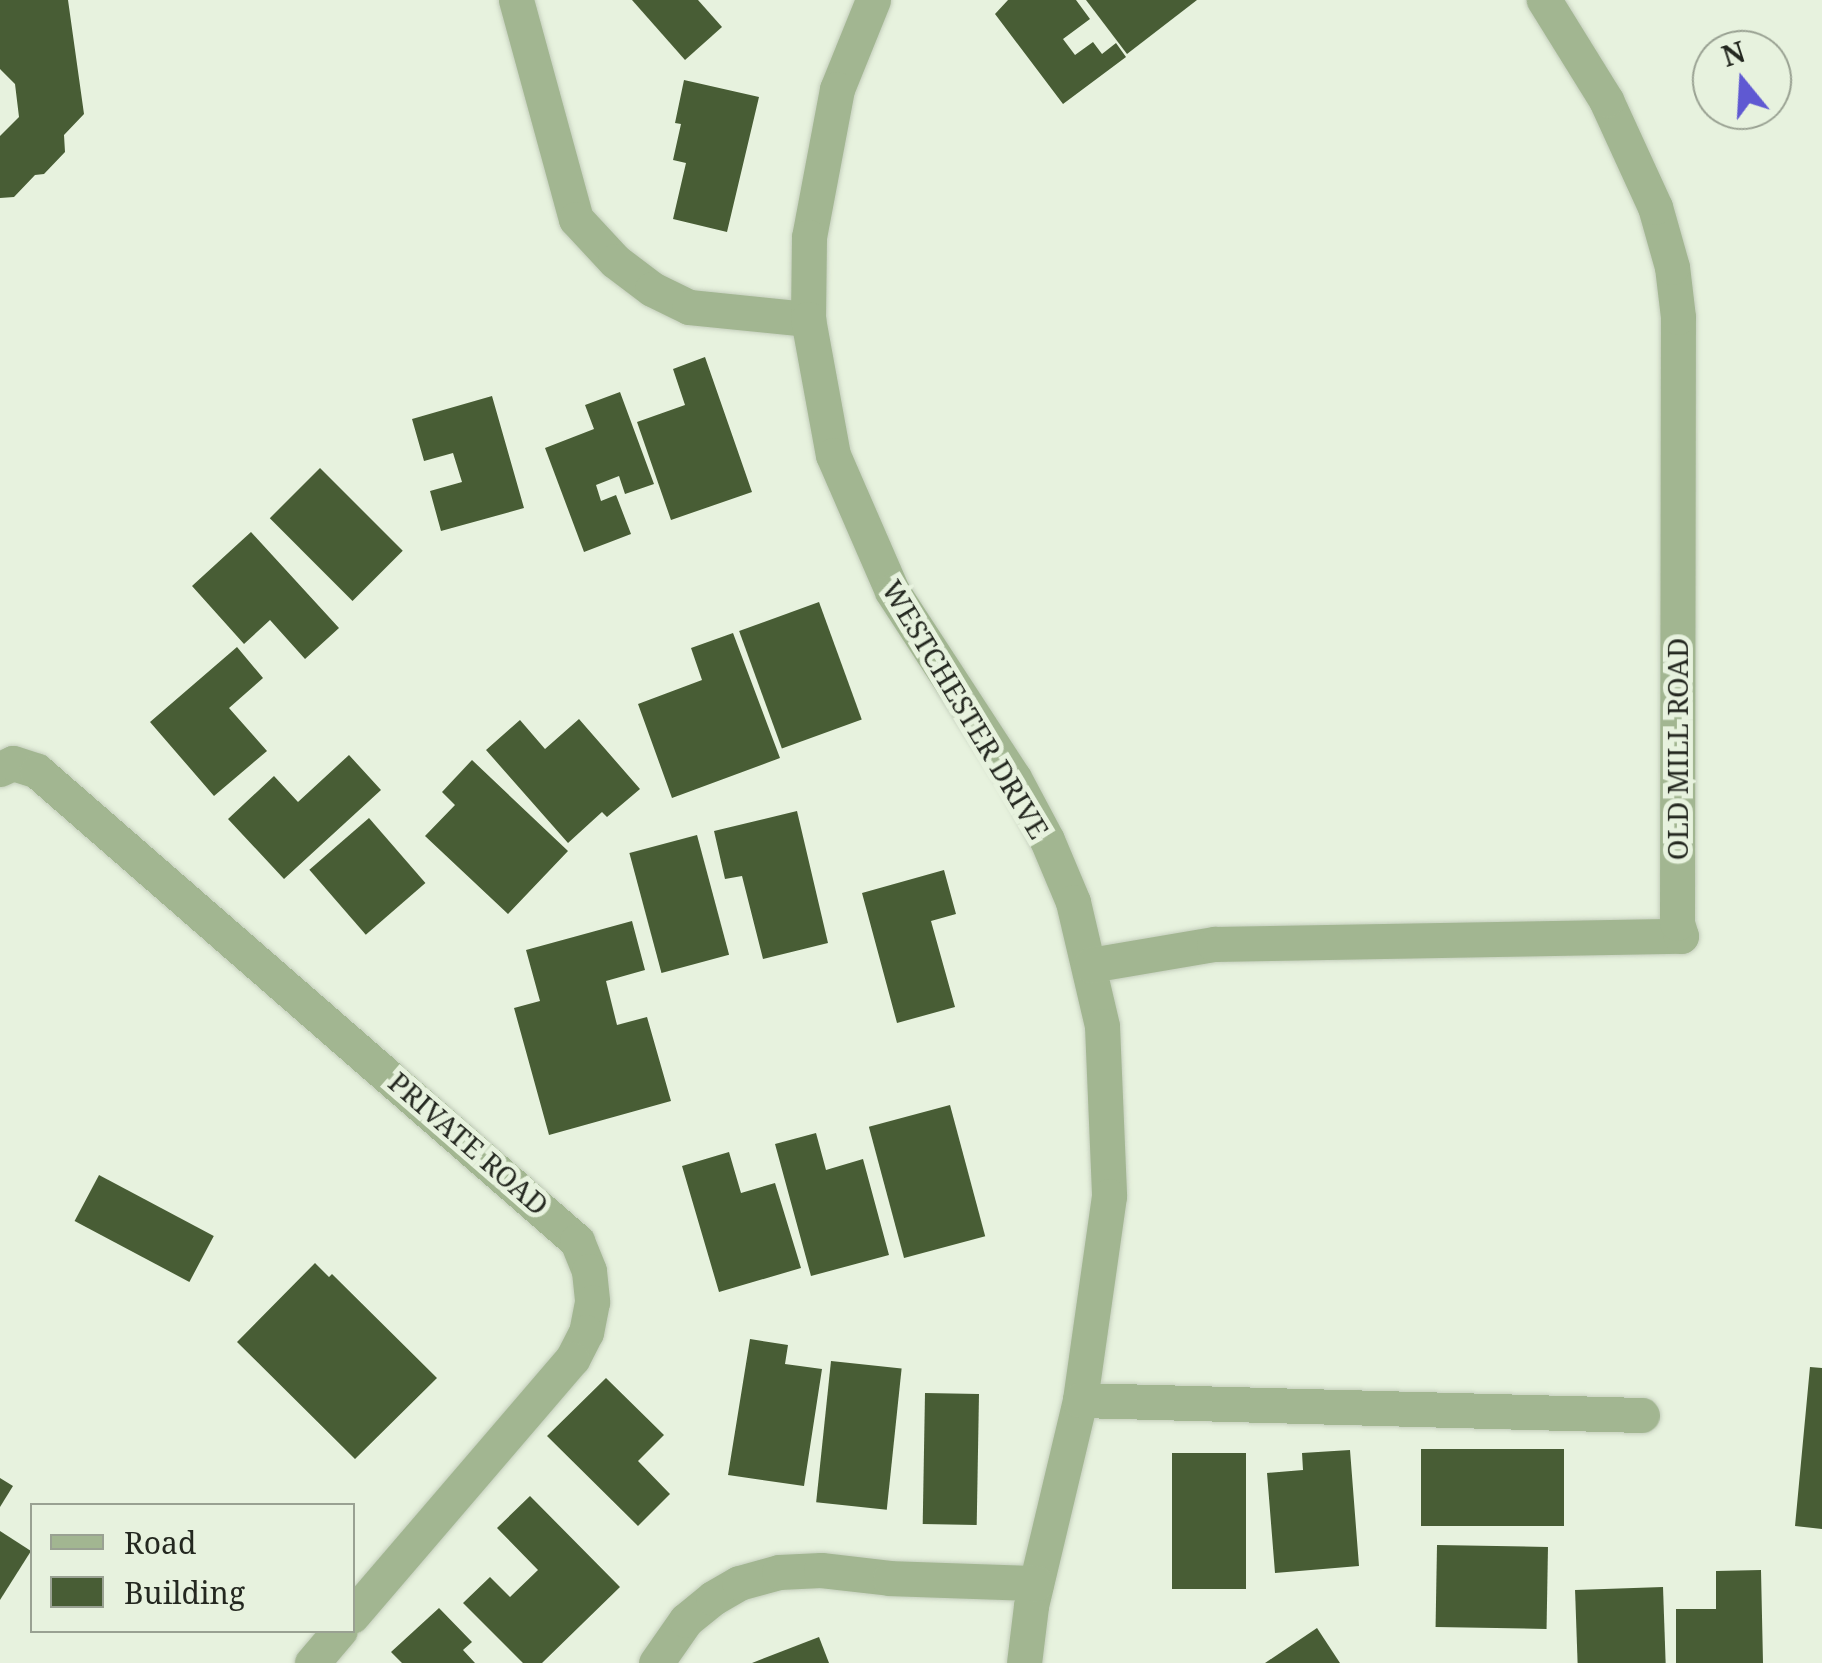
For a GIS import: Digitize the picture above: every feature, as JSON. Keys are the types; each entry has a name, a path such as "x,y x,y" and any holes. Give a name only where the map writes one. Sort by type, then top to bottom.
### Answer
{"street":[{"path":"516,0 576,219 615,260 652,289 689,306 808,319"},
{"name":"WESTCHESTER DRIVE","path":"872,0 837,89 818,169 808,237 808,319 833,456 892,590 1014,778 1048,840 1073,902 1102,1026 1110,1196 1080,1400 1036,1582 1024,1663"},
{"name":"OLD MILL ROAD","path":"1090,966 1214,944 1681,936 1677,923 1678,317 1672,267 1655,206 1606,100 1544,0"},
{"name":"PRIVATE ROAD","path":"0,768 13,764 37,771 578,1241 589,1271 592,1302 586,1332 572,1360 355,1613"},
{"path":"1080,1400 1642,1415"},
{"path":"656,1663 686,1620 714,1598 739,1584 779,1572 1036,1582"},
{"path":"312,1663 337,1633"}],"building":[{"path":"0,0 68,0 84,114 64,135 65,152 44,174 35,175 14,197 0,198 0,136 19,117 15,84 0,69"},
{"path":"632,0 698,0 722,27 685,60"},
{"path":"1008,0 1076,0 1090,19 1063,39 1075,55 1093,42 1102,54 1116,43 1126,57 1063,104 995,14"},
{"path":"1086,0 1197,0 1127,54"},
{"path":"684,80 759,97 727,232 673,219 686,163 673,160 681,124 675,123"},
{"path":"705,357 752,492 671,520 637,422 685,405 673,369"},
{"path":"620,392 654,484 625,494 619,476 596,485 601,501 616,495 631,534 584,552 545,448 594,429 585,405"},
{"path":"492,396 524,508 441,531 430,491 462,482 453,453 424,461 412,419"},
{"path":"320,468 403,551 353,601 270,518"},
{"path":"251,532 339,628 305,659 270,620 244,644 192,586"},
{"path":"819,602 862,719 782,749 739,631"},
{"path":"733,633 780,758 672,798 638,704 702,680 691,648"},
{"path":"237,647 263,678 229,708 267,751 214,796 150,722"},
{"path":"579,719 640,789 607,817 602,812 568,843 486,750 520,720 545,749"},
{"path":"349,755 381,790 284,879 228,819 274,776 298,802"},
{"path":"472,760 568,851 508,914 425,836 455,805 442,792"},
{"path":"797,811 828,943 763,959 742,876 725,879 714,831"},
{"path":"369,818 425,883 366,935 309,870"},
{"path":"697,835 729,955 661,973 629,853"},
{"path":"944,870 956,914 931,921 955,1007 897,1023 862,893"},
{"path":"632,921 645,970 606,981 617,1025 647,1017 671,1101 549,1135 514,1008 540,1001 526,950"},
{"path":"950,1105 985,1236 904,1258 869,1127"},
{"path":"816,1133 826,1170 863,1159 889,1255 811,1276 775,1144"},
{"path":"729,1152 741,1193 775,1183 801,1268 719,1292 682,1166"},
{"path":"99,1175 214,1236 189,1282 75,1221"},
{"path":"315,1263 329,1277 332,1274 437,1378 355,1459 237,1342"},
{"path":"750,1339 788,1345 785,1364 822,1369 804,1486 728,1475"},
{"path":"831,1361 902,1368 887,1510 816,1502"},
{"path":"1810,1367 1822,1368 1822,1529 1795,1526"},
{"path":"606,1378 664,1435 638,1461 670,1494 638,1526 547,1436"},
{"path":"925,1393 979,1394 977,1525 923,1524"},
{"path":"1421,1449 1564,1449 1564,1526 1421,1526"},
{"path":"1350,1450 1359,1566 1275,1573 1267,1473 1303,1470 1302,1453"},
{"path":"1172,1453 1246,1453 1246,1589 1172,1589"},
{"path":"0,1478 13,1486 0,1507"},
{"path":"530,1496 620,1587 542,1663 523,1663 463,1603 490,1577 510,1597 538,1570 497,1528"},
{"path":"0,1531 30,1553 0,1600"},
{"path":"1437,1545 1548,1547 1547,1629 1436,1627"},
{"path":"1761,1570 1763,1663 1676,1663 1676,1609 1716,1609 1716,1571"},
{"path":"1663,1587 1666,1663 1578,1663 1575,1590"},
{"path":"439,1608 472,1642 463,1650 475,1663 402,1663 391,1652"},
{"path":"1317,1628 1340,1663 1265,1663"},
{"path":"819,1637 829,1663 752,1663"}]}
